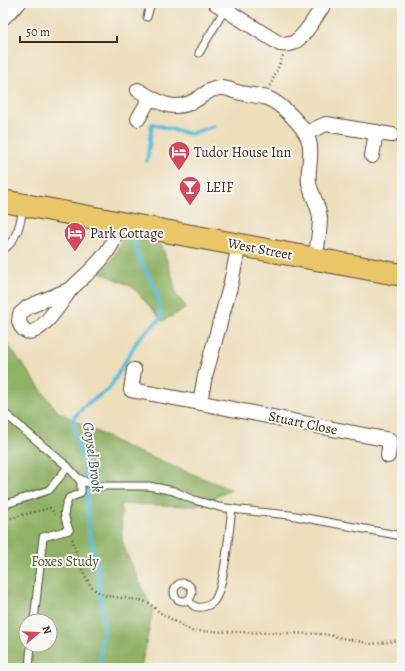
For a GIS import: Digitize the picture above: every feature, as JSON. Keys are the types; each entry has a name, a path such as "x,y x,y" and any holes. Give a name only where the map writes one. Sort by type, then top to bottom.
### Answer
{"main road":[{"name":"West Street","path":"13,203 402,275"}],"street":[{"path":"3,18 19,3"},
{"path":"220,6 280,44 287,45 293,43 304,33 325,3"},
{"path":"138,90 150,98 168,106 179,106 189,104 207,92 219,88 268,98 287,112 302,127 306,133 310,146 308,181 320,218 315,260"},
{"path":"138,119 150,98"},
{"path":"306,133 326,124 392,135"},
{"path":"372,156 376,132"},
{"path":"71,289 110,248 119,223"},
{"path":"200,402 205,376 230,287 239,245"},
{"name":"Stuart Close","path":"134,370 131,390 200,402 390,440 388,456"}],"lane":[{"path":"147,17 151,3"},
{"path":"199,53 220,6"},
{"path":"3,250 10,244 18,230 13,203"},
{"path":"3,412 68,467 78,478 81,484 81,492 69,498 64,509 69,530 43,537 35,613"},
{"path":"3,505 49,490 68,467"},
{"path":"78,478 90,484 102,486 149,486 174,491 192,499 219,507 290,515 402,536"},
{"path":"188,600 194,606 202,608 215,600 222,583 232,509"},
{"path":"28,668 30,653"}],"path":[{"path":"268,98 268,93 287,45"},
{"path":"3,520 50,508 69,530 83,572 90,585 95,590 106,596 140,600 149,603 159,612 192,631 323,634 372,644 402,640"}],"green space":[{"path":"124,235 162,246 173,279 176,295 187,308 162,321 133,287 99,272 108,265"},
{"name":"Foxes Study","path":"3,338 57,411 128,448 232,490 195,506 121,504 122,540 128,557 153,609 141,668 3,668"}],"waterway":[{"path":"147,161 152,124 190,134 214,126"},
{"name":"Goysel Brook","path":"99,668 104,621 99,591 98,567 89,533 85,466 77,442 73,419 84,406 109,389 139,338 161,318 157,294 154,285 139,259 135,239"}],"place":[{"name":"Tudor House Inn","path":"179,172"},
{"name":"LEIF","path":"190,206"},
{"name":"Park Cottage","path":"75,252"}]}
